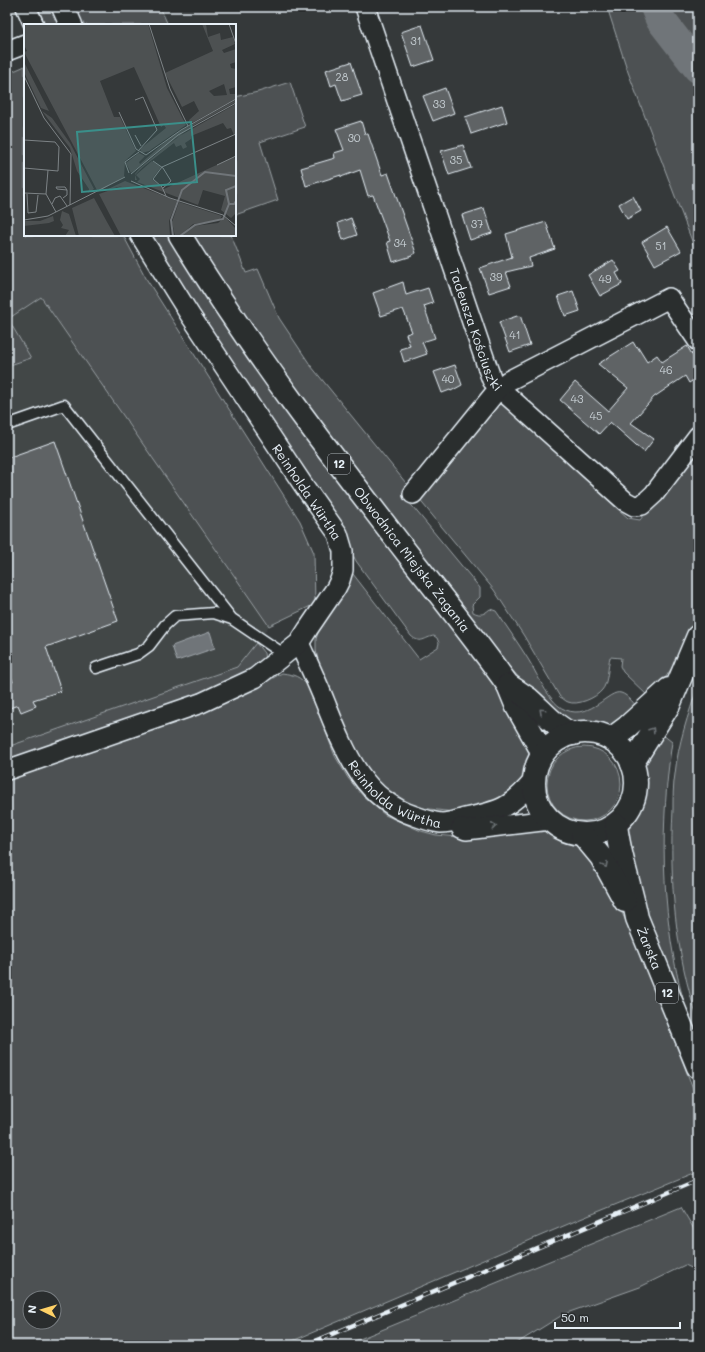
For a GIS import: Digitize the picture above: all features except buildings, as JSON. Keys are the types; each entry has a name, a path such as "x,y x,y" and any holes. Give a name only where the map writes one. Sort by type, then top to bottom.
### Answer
{"main road":[{"path":"63,7 71,24"},
{"name":"Obwodnica Miejska Żagania","path":"181,236 237,324 309,426 508,685 517,707 539,746 542,755"},
{"path":"632,764 669,705 698,636"},
{"path":"611,740 628,728 659,696 679,680"},
{"name":"Obwodnica Miejska Żagania","path":"508,685 528,698 553,722 565,731 573,734"},
{"path":"592,733 611,740 620,746 632,764 635,777 635,790 632,803 626,814 616,824 600,832 594,834 582,834 564,830 542,812 537,802 534,780 542,755 556,742 573,734 592,733"},
{"name":"Żarska","path":"616,824 637,918 698,1067"},
{"name":"Żarska","path":"582,834 601,857 622,896 637,918"}],"street":[{"path":"26,7 34,24"},
{"name":"Tadeusza Kościuszki","path":"366,7 492,380 499,388 625,501 634,506 642,505 654,494 698,436"},
{"path":"7,51 24,44"},
{"name":"Reinholda Würtha","path":"141,236 190,315 342,542 344,561 340,580 300,643 342,745 352,763 370,788 385,801 403,812 442,823 490,813 508,805 523,794 534,780"},
{"path":"413,494 499,388 508,381 669,298 698,341"},
{"path":"7,770 201,703 255,678 300,643"},
{"path":"442,823 466,830 550,820"}],"lane":[{"path":"7,425 64,405 232,619"},
{"path":"96,668 138,654 148,646 165,625 175,616 214,613 232,619 284,655"}],"shaded area":[{"path":"32,7 53,7 61,24 40,24"},
{"path":"73,7 160,7 168,24 81,24"},
{"path":"607,7 698,7 698,257 628,72"},
{"path":"24,66 24,236 124,236 147,280 300,521 314,553 315,604 269,626 41,297 8,319 31,358 7,366 7,74"},
{"path":"290,82 305,127 260,142 278,200 236,215 236,97"},
{"path":"147,236 171,236 511,708 532,757 531,763 524,781 490,807 453,812 422,808 409,803 381,785 360,758 319,666 316,650 316,639 319,630 345,587 351,573 419,659 438,647 439,643 437,638 434,636 423,640 418,640 411,636 356,561"},
{"path":"193,236 231,236 246,273 258,269 279,318 311,366 410,488 408,501 480,588 480,597 472,605 473,612 480,614 490,609 496,611 528,659 545,690 555,702 566,710 575,712 583,711 598,704 611,695 621,693 629,698 639,709 610,728 604,729 577,726 530,690 491,646 255,335"},
{"path":"41,297 269,626 237,667 7,747 7,366 31,358 8,319"},
{"path":"500,402 628,518 640,520 698,445 698,616 677,659 665,679 650,698 623,672 620,666 621,658 610,657 606,683 599,693 586,700 576,703 568,702 560,697 524,636 494,590 418,498"},
{"path":"210,632 215,648 177,661 172,646"},
{"path":"256,643 264,653 265,661 231,681 151,711 7,761 7,747 237,667"},
{"path":"282,673 294,675 308,686 335,756 348,778 363,796 385,815 421,831 436,835 459,837 542,829 583,847 611,890 634,938 698,1101 698,1171 573,1222 283,1345 7,1345 7,778 241,696"},
{"path":"698,686 698,1020 684,969 675,916 672,836 673,788 676,763 684,730"},
{"path":"658,731 672,742 668,772 664,834 666,896 674,957 682,993 694,1034 642,908 624,843 627,824 636,810 642,794 641,766"},
{"path":"584,747 598,750 610,758 618,770 621,784 618,798 610,810 598,818 584,821 570,818 558,810 550,798 547,784 550,770 558,758 570,750"},
{"path":"681,1207 698,1236 698,1271 685,1265 640,1287 564,1314 514,1345 345,1345"}],"waterway":[{"path":"655,7 660,19 698,68"}],"railway":[{"path":"306,1345 698,1180"}]}
